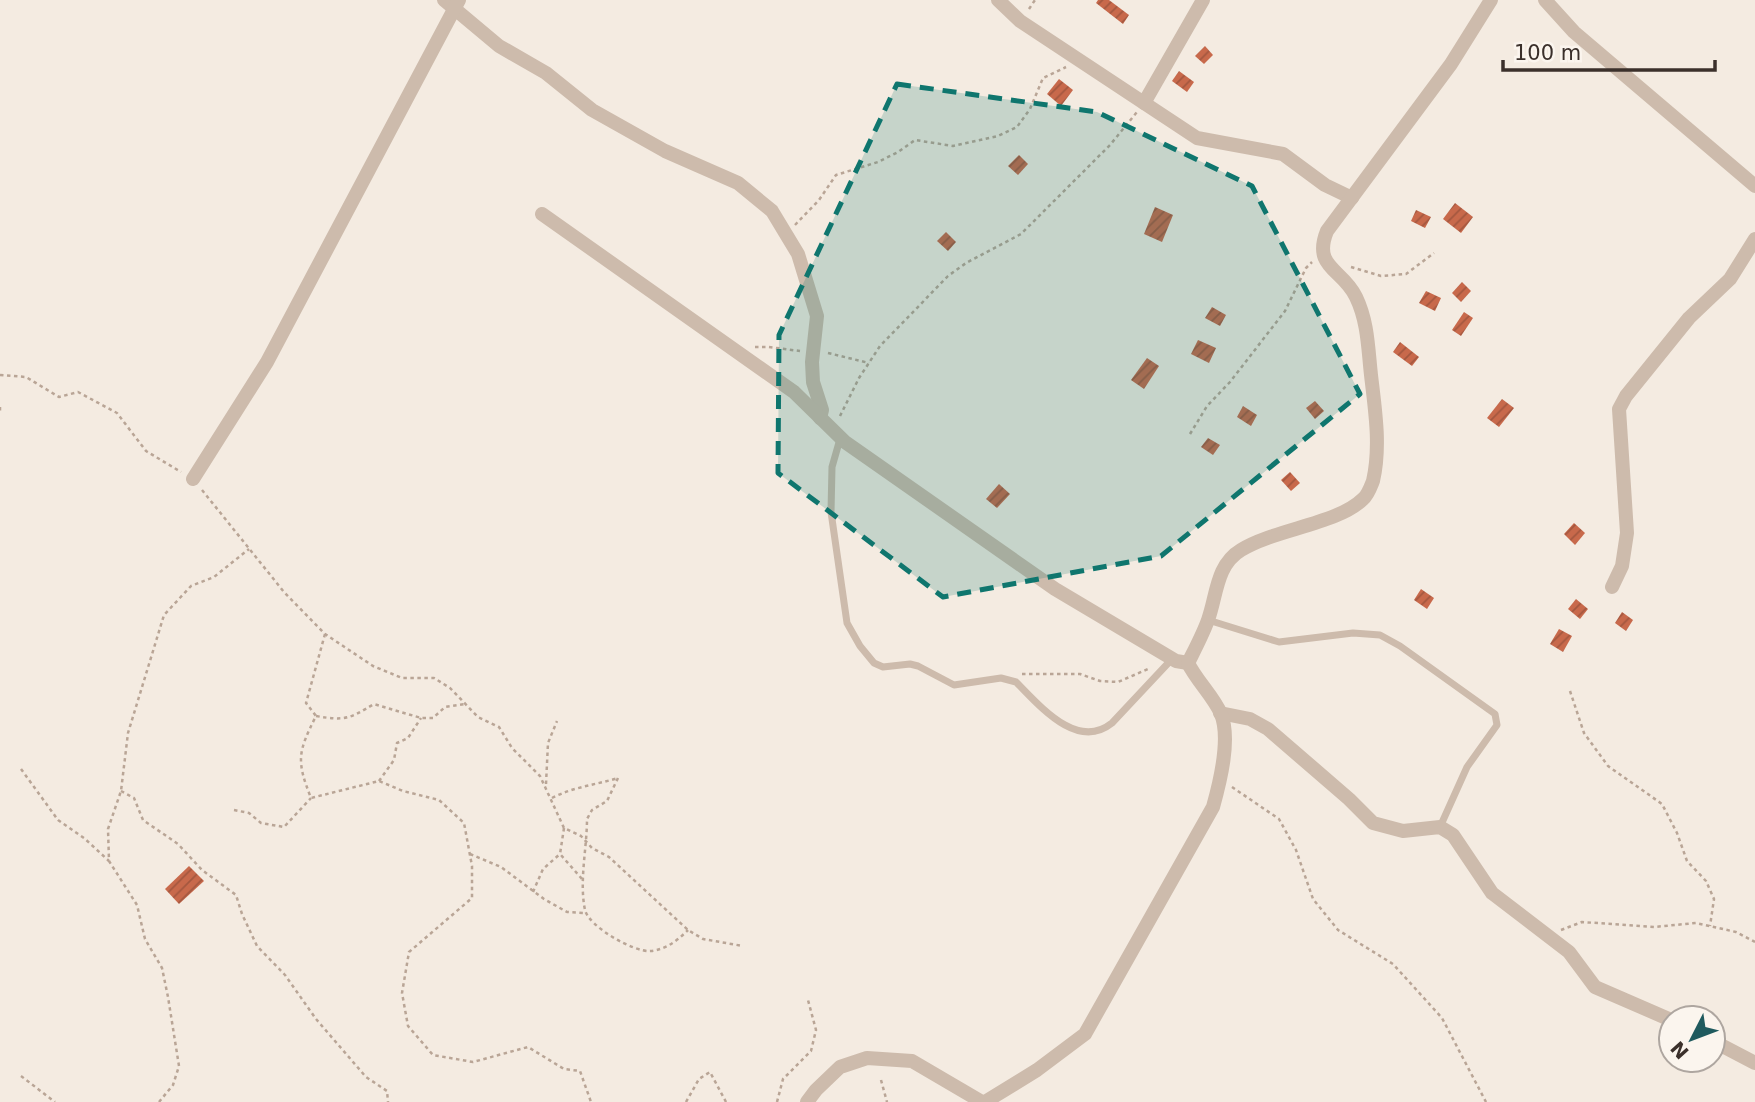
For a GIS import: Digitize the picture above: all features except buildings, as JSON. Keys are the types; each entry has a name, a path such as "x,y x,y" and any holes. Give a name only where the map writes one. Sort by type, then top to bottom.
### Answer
{"street":[{"path":"998,0 1020,21 1196,138 1283,153 1325,185 1352,198"},
{"path":"1144,103 1203,0"},
{"path":"1188,663 1208,620 1220,575 1229,560 1260,539 1351,508 1365,498 1373,482 1377,434 1368,330 1353,291 1322,254 1322,243 1327,230 1451,64 1491,0"},
{"path":"1545,0 1574,32 1755,186"},
{"path":"193,479 267,362 452,3 499,46 546,73 592,110 665,151 738,183 772,211 798,254 817,316 812,362 813,382 822,410 820,418"},
{"path":"542,214 794,392 837,435 1055,589 1167,664 1188,663"},
{"path":"1612,587 1622,566 1627,533 1619,409 1626,396 1689,318 1730,279 1755,239"},
{"path":"807,1102 840,1067 867,1058 912,1061 983,1102 1037,1070 1085,1034 1213,807 1221,780 1224,728 1220,713 1188,663"},
{"path":"1220,713 1250,719 1268,729 1373,823 1403,831 1440,827 1452,835 1492,894 1569,952 1595,987 1657,1014"},
{"path":"1727,1048 1755,1063"}],"lane":[{"path":"837,435 831,467 831,512 847,623 874,663 884,667 910,664 918,666 954,685 1001,678 1016,682 1054,719 1081,732 1092,733 1102,731 1112,723 1167,664"},
{"path":"1208,620 1279,642 1353,633 1380,635 1400,646 1495,715 1497,725 1467,767 1440,827"}],"path":[{"path":"786,232 819,200 836,175 878,162 915,140 953,146 998,136 1017,127 1030,108 1043,78 1081,61"},
{"path":"837,435 844,404 880,346 948,276 966,263 1021,234 1110,145 1144,103"},
{"path":"1344,264 1381,276 1406,274 1434,253"},
{"path":"1190,434 1207,406 1230,382 1285,312 1306,268 1322,254"},
{"path":"0,375 26,377 59,397 78,393 117,413 146,451 193,479 284,592 325,634 373,666 402,678 434,678 450,688 478,717 499,727 512,748 540,776 564,828 560,854 543,869 533,892"},
{"path":"0,407 0,413"},
{"path":"108,861 108,829 121,791 128,733 164,615 191,586 214,577 249,549"},
{"path":"325,634 306,703 316,716 336,719 353,717 374,704 421,718 433,718 445,707 465,704"},
{"path":"1009,680 1019,674 1058,673 1080,674 1100,681 1118,682 1146,668 1167,664"},
{"path":"1570,691 1584,733 1608,766 1662,804 1687,861 1706,881 1714,900 1710,926"},
{"path":"311,798 300,770 303,742 316,716"},
{"path":"379,781 394,760 397,743 408,738 421,718"},
{"path":"546,788 548,743 557,721"},
{"path":"21,769 58,820 84,838 108,861 137,905 145,939 163,968 179,1066 173,1085 159,1102"},
{"path":"551,799 570,788 618,779 607,801 592,810 587,818 585,913 600,929 634,947 650,951 675,943 688,930"},
{"path":"1221,780 1279,819 1296,850 1313,899 1338,930 1393,964 1442,1018 1486,1102"},
{"path":"234,810 249,813 261,823 284,827 311,798 379,781 402,791 439,800 464,823 470,854 472,898 410,952 402,993 408,1026 433,1055 473,1062 528,1047 564,1069 580,1071 591,1102"},
{"path":"121,791 134,798 144,820 178,844 202,870 236,895 257,946 285,975 316,1019 366,1077 387,1091 388,1102"},
{"path":"564,828 581,836 592,848 609,856 688,930 703,939 743,946"},
{"path":"470,854 501,867 533,892 567,912 585,913"},
{"path":"560,854 584,881"},
{"path":"1549,937 1582,922 1654,927 1696,922 1736,932 1755,942"},
{"path":"777,1102 783,1079 811,1051 816,1030 808,1000"},
{"path":"686,1102 699,1079 710,1072 726,1102"},
{"path":"21,1076 55,1102"},
{"path":"881,1080 887,1102"}],"highlighted area":[{"path":"897,84 1097,112 1252,186 1360,394 1161,556 943,597 778,473 779,335"}]}
